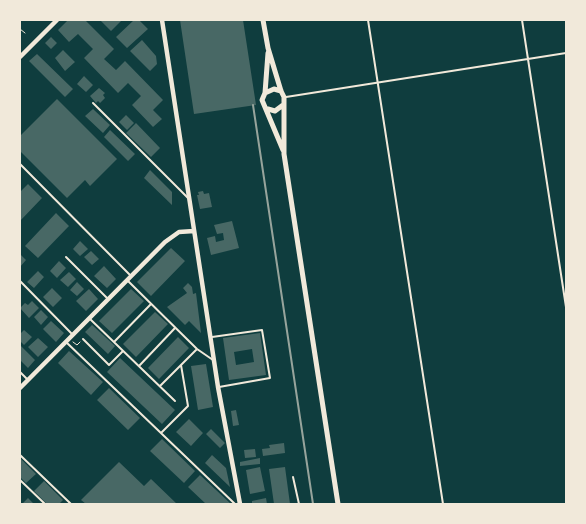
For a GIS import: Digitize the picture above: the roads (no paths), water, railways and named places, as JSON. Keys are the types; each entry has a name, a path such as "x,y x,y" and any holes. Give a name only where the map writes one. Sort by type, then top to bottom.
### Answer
{"main road":[{"path":"263,20 268,48 284,97 284,154 338,504"},
{"path":"268,48 263,103 268,109 284,154"},
{"path":"265,93 274,89 281,91"},
{"path":"268,109 275,111 283,105"}],"street":[{"path":"20,57 57,20"},
{"path":"162,20 218,387 240,504"},
{"path":"20,388 165,242 179,232 194,231"}],"lane":[{"path":"368,20 443,504"},
{"path":"522,20 566,307"},
{"path":"284,97 566,53"},
{"path":"93,103 190,200"},
{"path":"20,164 131,276"},
{"path":"66,257 108,299"},
{"path":"127,280 197,349 214,361"},
{"path":"20,281 69,338 161,433 236,504"},
{"path":"114,342 151,304"},
{"path":"89,318 175,401"},
{"path":"138,366 175,328"},
{"path":"211,338 262,330 270,378 218,387"},
{"path":"83,339 109,365 123,350"},
{"path":"160,386 197,349"},
{"path":"161,433 188,406 182,365"},
{"path":"20,372 28,380"},
{"path":"20,455 71,504"},
{"path":"294,477 299,504"},
{"path":"20,480 45,504"}],"railway":[{"path":"253,105 313,504"}]}
